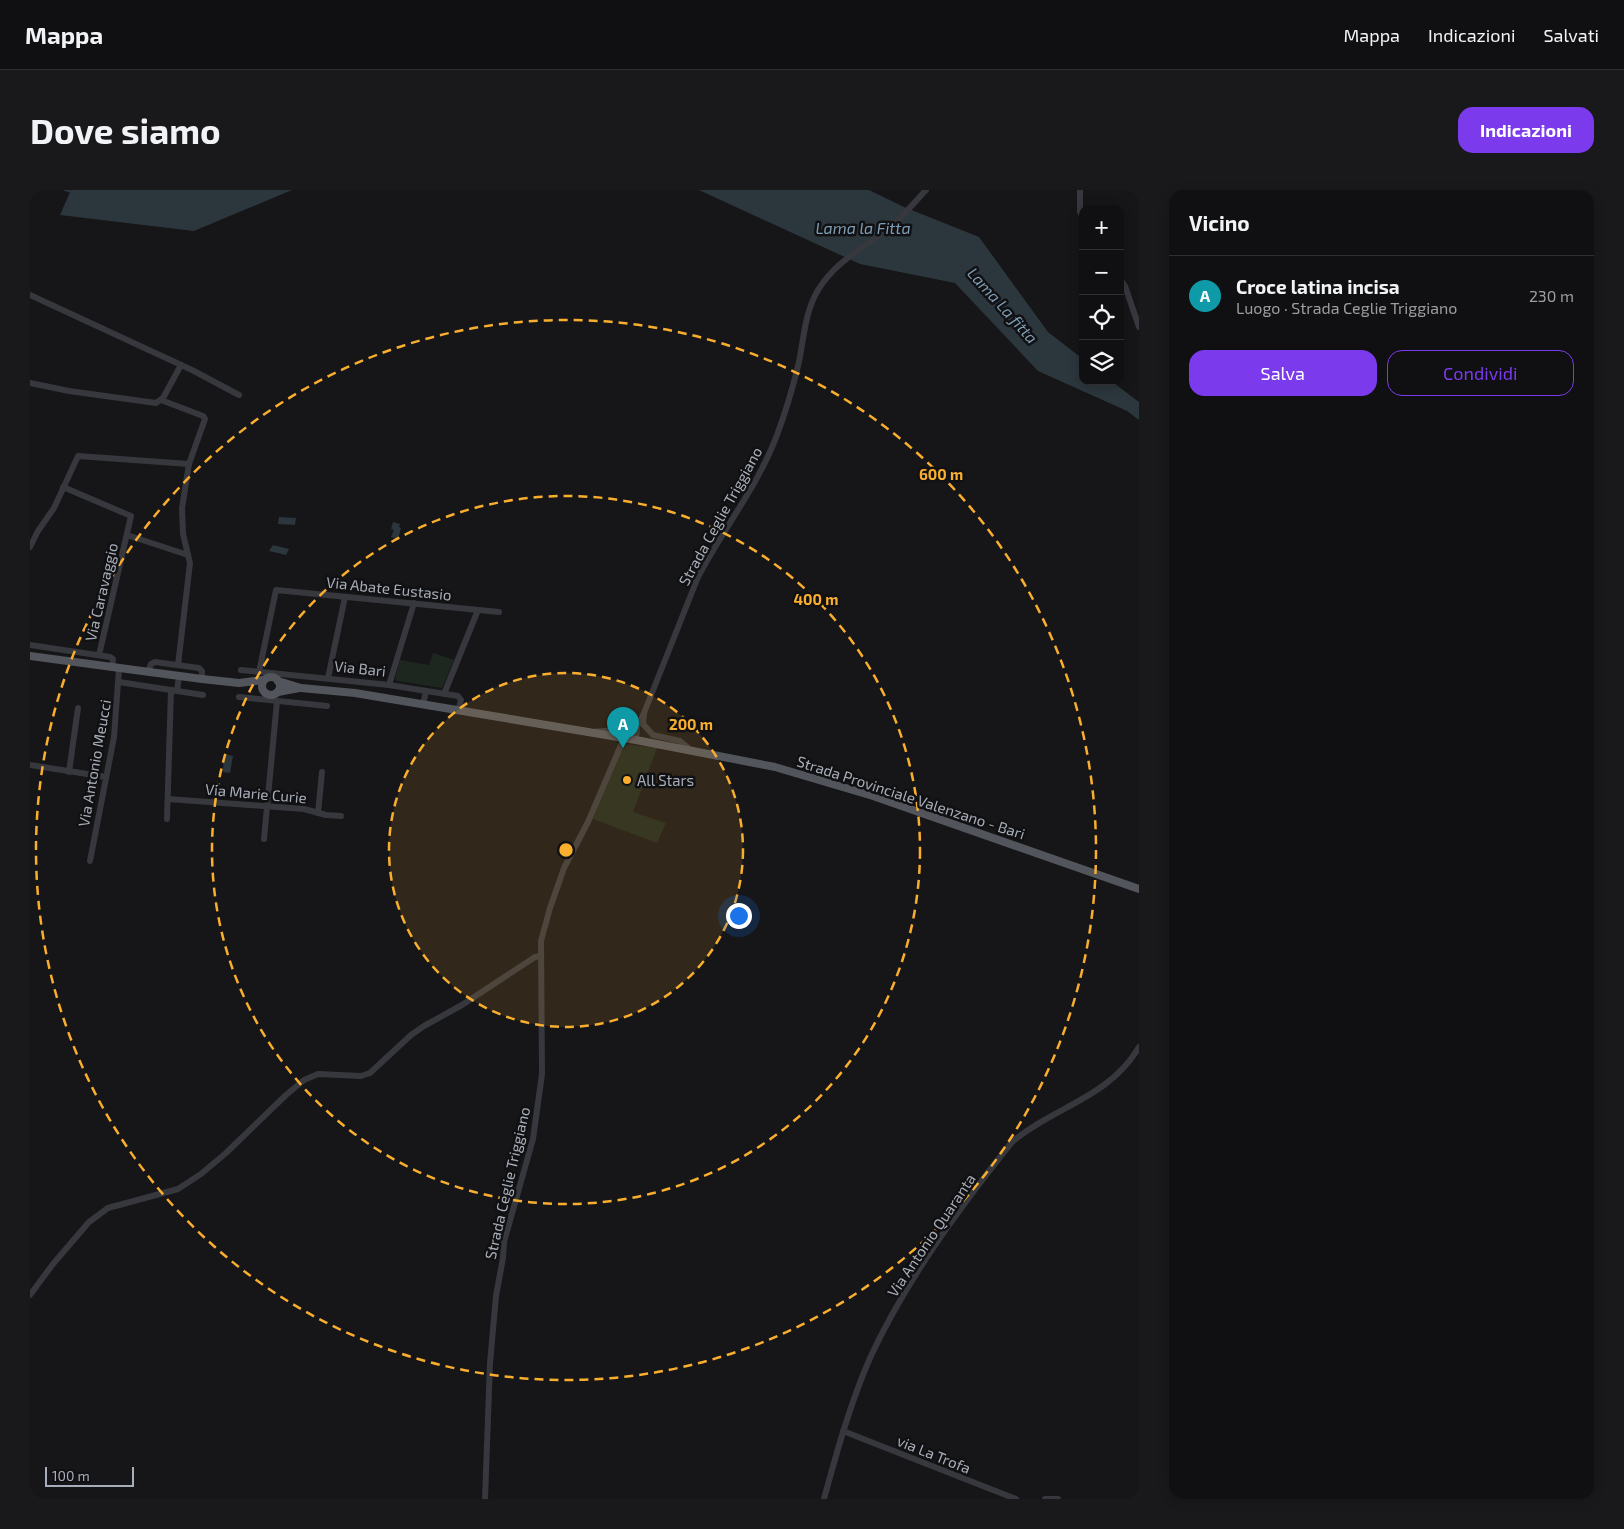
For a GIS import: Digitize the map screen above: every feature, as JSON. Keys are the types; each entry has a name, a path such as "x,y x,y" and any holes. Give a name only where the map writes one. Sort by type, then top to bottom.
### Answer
{"main road":[{"name":"Via Bari","path":"30,656 239,683 270,694 301,688"},
{"name":"Via Bari","path":"239,683 269,677 301,688 355,693 521,721"},
{"path":"269,677 262,685 270,694 280,686 278,681"},
{"name":"Strada Provinciale Valenzano - Bari","path":"521,721 691,750 775,767 822,779 1139,889"}],"street":[{"name":"Strada Ceglie Triggiano","path":"636,740 636,730 641,723 698,577 752,489 777,436 790,400 807,316 818,290 835,267 892,225 926,190"},
{"path":"1080,190 1080,205"},
{"path":"1124,285 1139,327"},
{"path":"30,295 181,365 239,395"},
{"path":"30,383 65,391 153,403 161,400 181,365"},
{"path":"161,400 204,418 189,464 183,499 182,525 189,568 178,665"},
{"path":"30,547 36,534 54,508 78,456 189,464"},
{"name":"Via Caravaggio","path":"63,487 131,516 99,655"},
{"name":"Via Caravaggio","path":"127,535 188,555"},
{"name":"Via Abate Eustasio","path":"259,672 276,590 499,612"},
{"path":"328,678 345,597"},
{"path":"388,685 414,603"},
{"path":"444,694 478,610"},
{"path":"30,645 112,657 116,668"},
{"name":"Via Bari","path":"151,673 153,663 178,665 200,669 202,671 202,679"},
{"name":"Via Antonio Meucci","path":"90,861 114,737 119,682 116,668"},
{"name":"Via Bari","path":"241,670 259,672 269,677 328,678 388,685 460,697 458,711"},
{"path":"151,673 152,687"},
{"path":"167,819 174,691 179,676"},
{"path":"119,682 203,695"},
{"path":"423,705 426,691"},
{"name":"Via Bari","path":"239,697 270,694 277,701 327,706"},
{"path":"264,839 277,701"},
{"path":"69,772 78,708"},
{"path":"588,733 604,730 621,731 641,723 652,735 680,741 691,750"},
{"name":"Strada Ceglie Triggiano","path":"486,1499 490,1363 496,1296 504,1242 533,1139 542,1074 541,941 556,887 588,822 624,738"},
{"path":"30,765 106,777"},
{"path":"318,813 322,772"},
{"name":"Via Marie Curie","path":"168,799 304,809 341,816"},
{"path":"30,1296 53,1264 89,1222 108,1208 178,1189 201,1174 226,1153 304,1080 318,1074 361,1076 370,1073 417,1030 462,1006 535,957 541,956"},
{"name":"Via Antonio Quaranta","path":"824,1499 843,1432 870,1359 886,1326 944,1234 1012,1142 1023,1133 1098,1090 1116,1076 1132,1059 1139,1046"},
{"name":"via La Trofa","path":"843,1432 1016,1499"},
{"path":"1045,1499 1058,1499"}],"shaded area":[{"path":"433,653 454,660 442,688 395,679 400,660 429,665"},
{"name":"All Stars","path":"623,744 657,748 633,812 666,823 657,843 593,819"}],"water":[{"path":"71,190 292,190 194,231 60,215"},
{"name":"Lama la Fitta","path":"699,190 869,190 904,207 979,237 1048,332 1079,356 1079,385 1116,385 1139,402 1139,420 1127,411 1038,371 955,283 860,264"},
{"path":"279,517 296,518 295,525 278,524"},
{"path":"393,522 400,524 399,527 401,528 398,539 391,537 394,530 391,529"},
{"path":"273,545 289,549 286,555 269,551"},
{"path":"224,754 233,756 230,773 223,772"}],"waterway":[{"name":"Lama La fitta","path":"65,190 72,192"}],"place":[{"name":"Croce latina incisa","path":"623,748"},
{"name":"All Stars","path":"627,780"}]}
